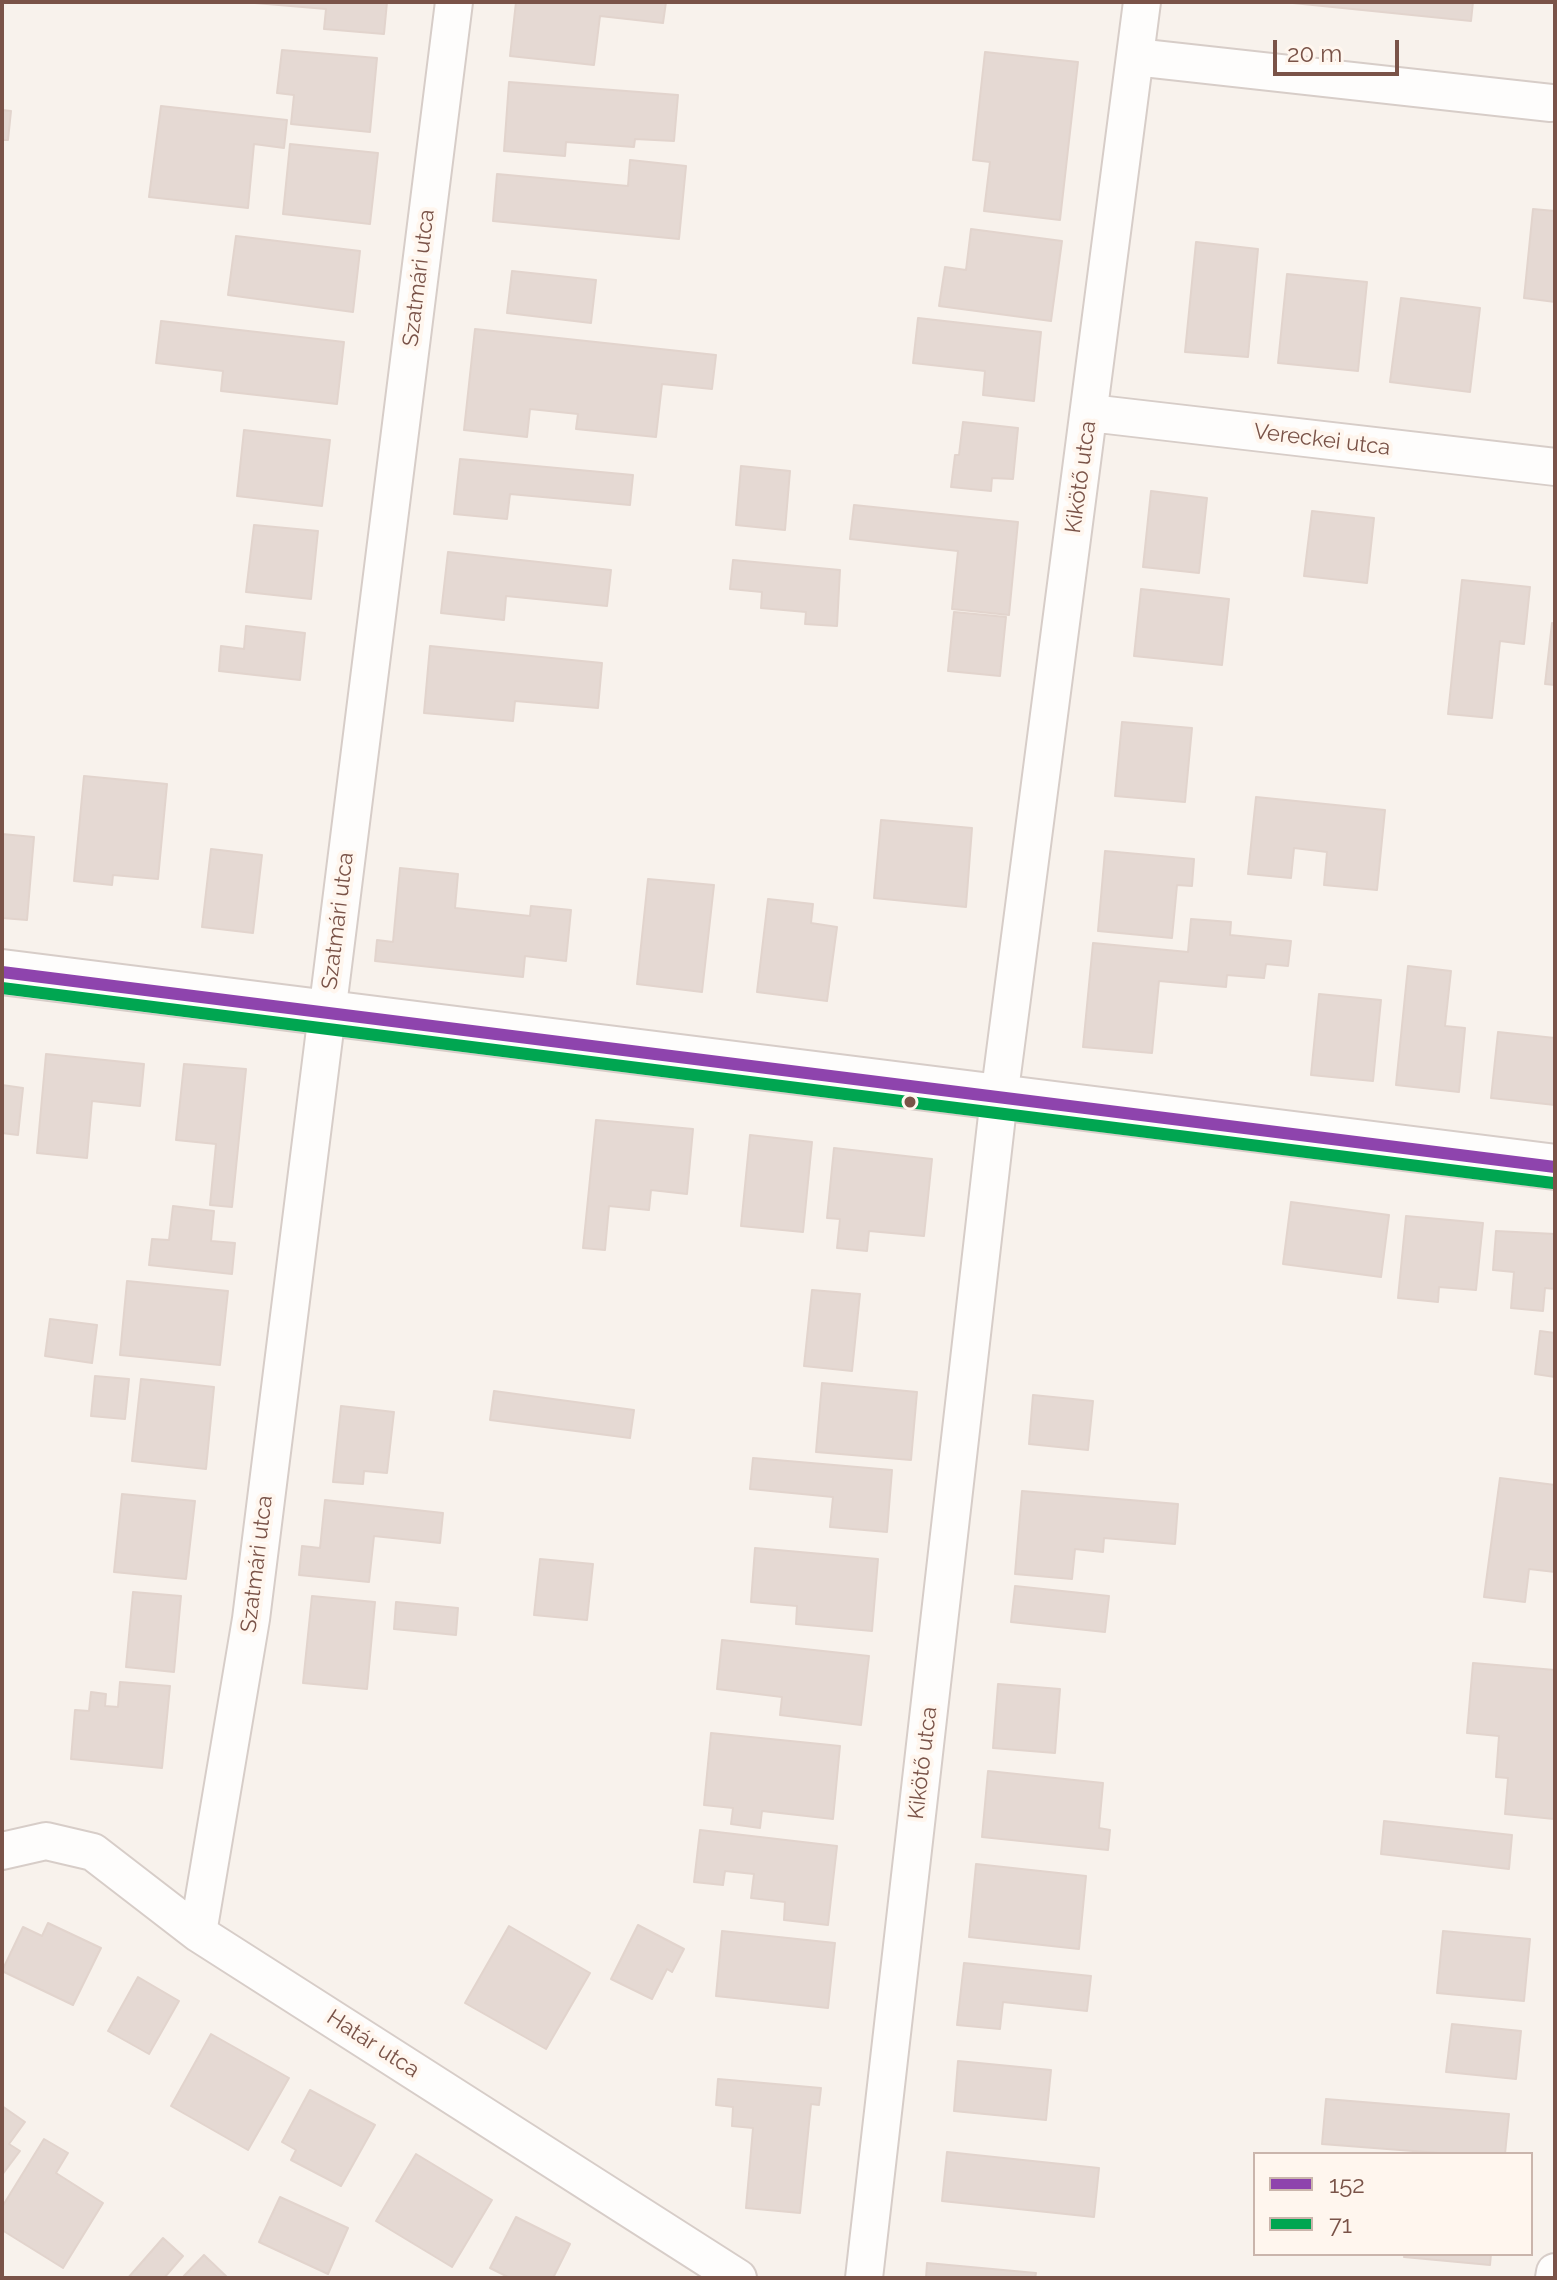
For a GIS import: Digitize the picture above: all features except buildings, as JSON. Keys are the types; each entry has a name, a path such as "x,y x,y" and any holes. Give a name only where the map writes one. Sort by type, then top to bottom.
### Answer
{"street":[{"name":"Szatmári utca","path":"198,1933 251,1619 454,2"},
{"name":"Kikötő utca","path":"864,2278 999,1098 1142,2"},
{"path":"1135,57 1551,103"},
{"name":"Vereckei utca","path":"1090,413 1555,467"},
{"path":"2,972 1555,1167"},
{"name":"Határ utca","path":"2,1851 46,1841 93,1852 198,1933 738,2278"}],"transit line":[{"name":"152","path":"2,972 1555,1167"},
{"name":"71","path":"2,988 1553,1183"}]}
